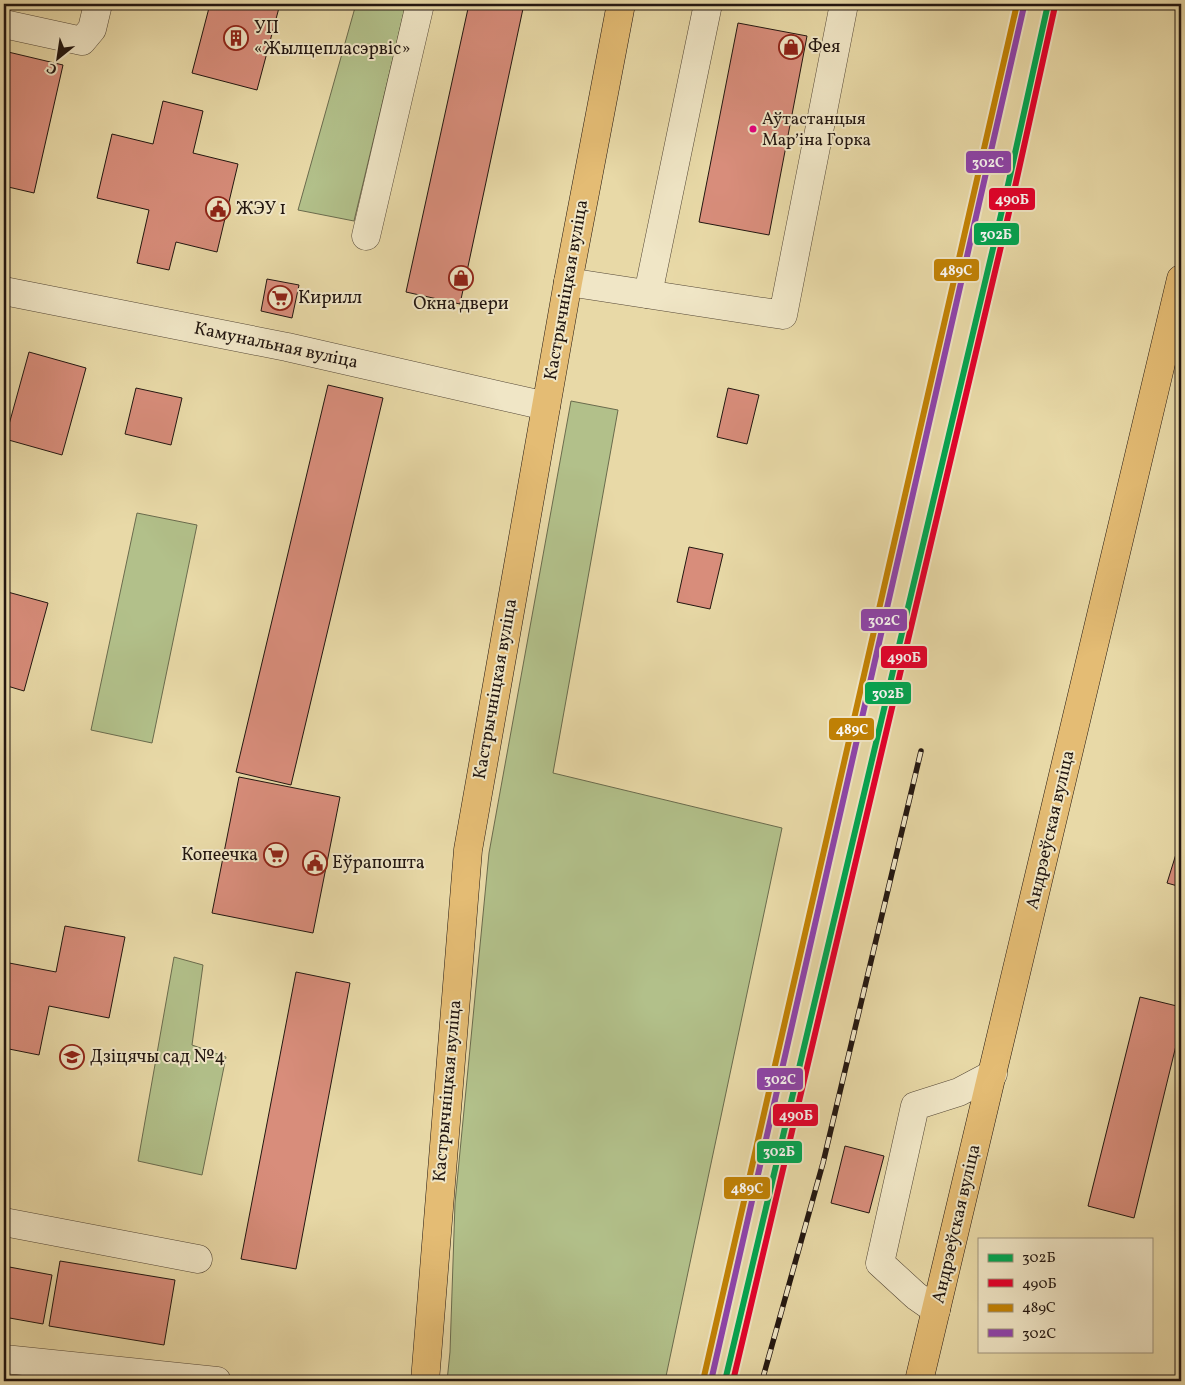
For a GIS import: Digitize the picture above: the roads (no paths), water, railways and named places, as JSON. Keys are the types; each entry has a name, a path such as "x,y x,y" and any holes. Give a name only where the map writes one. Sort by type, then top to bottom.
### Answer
{"main road":[{"name":"Кастрычніцкая вуліца","path":"425,1381 468,850 568,282 621,4"},
{"name":"Андрэеўская вуліца","path":"919,1381 1180,286"}],"street":[{"path":"4,24 82,41 92,29 98,4"},
{"path":"366,236 420,4"},
{"path":"648,294 708,4"},
{"path":"568,282 783,315 844,4"},
{"name":"Камунальная вуліца","path":"4,294 287,347 546,406"},
{"path":"936,1310 916,1296 880,1263 916,1106 959,1092 993,1074"},
{"path":"4,1222 198,1260"},
{"path":"4,1359 217,1381"}],"railway":[{"path":"762,1381 823,1163 921,751"}],"place":[{"name":"УП «Жылцепласэрвіс»","path":"236,38"},
{"name":"Фея","path":"791,47"},
{"name":"Аўтастанцыя Марʼіна Горка","path":"753,129"},
{"name":"ЖЭУ 1","path":"218,209"},
{"name":"Окна двери","path":"461,278"},
{"name":"Кирилл","path":"280,298"},
{"name":"Копеечка","path":"276,855"},
{"name":"Еўрапошта","path":"315,863"},
{"name":"Дзіцячы сад №4","path":"72,1057"}]}
